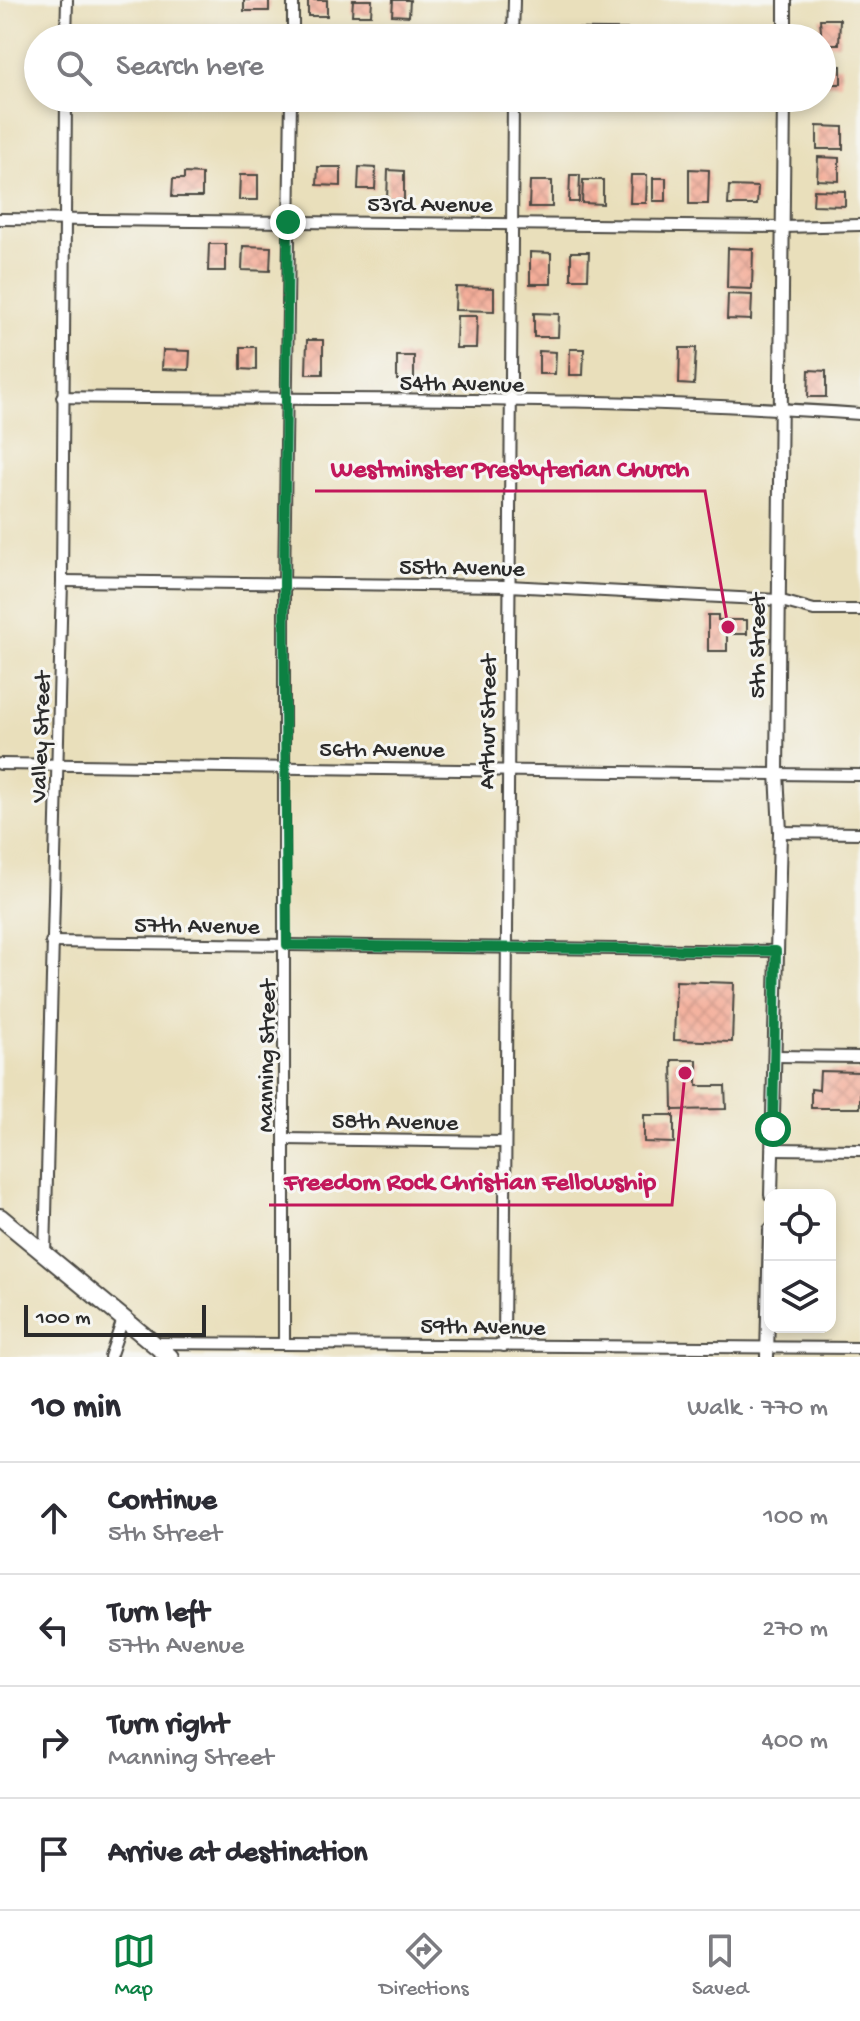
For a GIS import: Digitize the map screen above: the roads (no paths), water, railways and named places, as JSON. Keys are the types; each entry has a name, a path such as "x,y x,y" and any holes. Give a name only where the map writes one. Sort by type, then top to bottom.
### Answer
{"main road":[{"path":"0,1217 170,1357"}],"street":[{"path":"66,24 67,0"},
{"path":"293,0 293,24"},
{"path":"513,24 514,0"},
{"path":"785,0 785,24"},
{"name":"Valley Street","path":"45,1255 51,942 59,765 66,112"},
{"name":"Manning Street","path":"284,1342 287,945 284,583 291,112"},
{"name":"Arthur Street","path":"504,1346 513,112"},
{"name":"5th Street","path":"771,1189 780,832 777,772 784,112"},
{"name":"53rd Avenue","path":"0,219 783,227 860,225"},
{"name":"54th Avenue","path":"62,397 510,402 780,408 860,414"},
{"name":"55th Avenue","path":"62,581 508,586 778,600 814,610 860,610"},
{"name":"56th Avenue","path":"0,764 860,775"},
{"path":"780,832 860,833"},
{"name":"57th Avenue","path":"51,942 776,951"},
{"path":"775,1056 860,1057"},
{"name":"58th Avenue","path":"284,1139 505,1142"},
{"path":"772,1149 860,1150"},
{"path":"767,1352 769,1261"},
{"path":"110,1357 123,1319"},
{"name":"59th Avenue","path":"153,1343 284,1342 767,1352 860,1348"}],"place":[{"name":"Westminster Presbyterian Church","path":"728,627"},
{"name":"Freedom Rock Christian Fellowship","path":"685,1073"}]}
